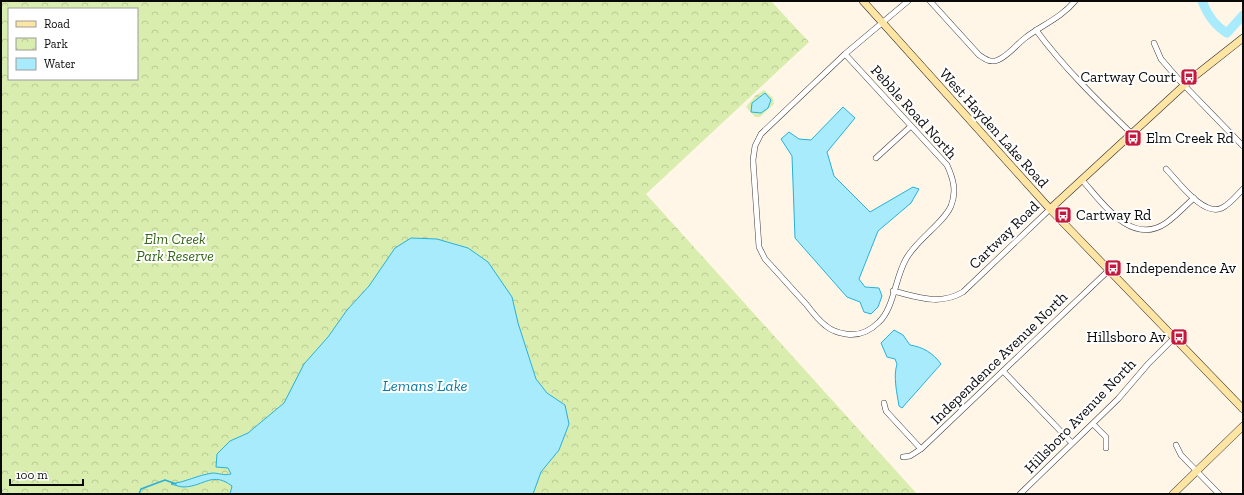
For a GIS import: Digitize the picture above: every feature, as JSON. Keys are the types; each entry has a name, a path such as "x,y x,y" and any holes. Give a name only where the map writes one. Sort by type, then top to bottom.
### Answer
{"main road":[{"name":"West Hayden Lake Road","path":"863,1 1050,209 1243,409"},
{"name":"Cartway Road","path":"1050,209 1184,85 1243,38"},
{"path":"1174,494 1243,426"}],"street":[{"name":"Pebble Road North","path":"846,54 947,165 953,178 954,192 950,206 917,242 906,258 899,272 887,311 874,327 855,334 838,333 825,325 817,318 765,259 759,247 753,160 755,146 761,134 846,54 908,1"},
{"path":"930,1 979,55 986,60 998,60 1036,30 1057,19 1075,1"},
{"path":"1036,30 1092,96 1132,134"},
{"path":"1154,43 1162,59 1184,85 1243,146"},
{"path":"876,158 911,126"},
{"path":"1166,168 1205,208 1216,210 1226,206 1243,189"},
{"path":"1082,180 1116,217 1131,227 1140,229 1157,228 1165,224 1194,198"},
{"name":"Cartway Road","path":"893,291 928,300 939,301 955,297 963,292 1050,209"},
{"name":"Independence Avenue North","path":"903,457 910,456 921,449 1109,270"},
{"name":"Hillsboro Avenue North","path":"1020,494 1126,390 1148,364 1175,337"},
{"path":"1003,371 1072,443"},
{"path":"884,403 886,412 921,449"},
{"path":"1092,424 1106,437 1106,448"},
{"path":"1176,445 1181,455 1219,494"}],"green space":[{"name":"Elm Creek Park Reserve","path":"1,1 771,1 809,42 646,194 917,494 533,494 541,472 559,450 569,425 565,405 547,393 536,379 518,323 512,297 468,248 437,239 411,238 395,248 369,286 347,310 328,337 304,364 284,403 248,433 230,441 228,468 231,474 207,475 173,484 189,486 209,480 224,481 232,486 230,494 1,494"},
{"path":"764,90 773,98 774,104 760,117 755,117 746,107 755,96"}],"water":[{"path":"765,93 771,100 768,108 761,113 751,112 752,103"},
{"path":"843,107 855,118 827,152 834,176 870,212 913,187 919,189 911,203 878,231 859,279 865,287 879,288 882,296 878,307 871,314 864,312 860,302 847,297 795,238 792,156 781,139 789,132 799,139 811,140"},
{"name":"Lemans Lake","path":"411,238 437,239 468,248 488,262 512,297 518,323 536,379 547,393 565,405 569,424 559,450 541,472 533,494 230,494 232,486 214,479 184,487 171,484 212,473 226,475 231,474 228,468 216,467 217,454 230,441 248,433 284,403 304,364 328,337 347,310 369,286 395,248"},
{"path":"894,330 903,335 910,345 927,351 941,364 902,408 899,406 896,385 895,374 897,364 895,359 887,357 881,343"}],"waterway":[{"path":"1202,1 1212,19 1227,33 1243,15"},
{"path":"139,494 141,489 165,480 176,484"}],"place":[{"name":"Cartway Court","path":"1189,77"},
{"name":"Elm Creek Rd","path":"1133,138"},
{"name":"Cartway Rd","path":"1063,215"},
{"name":"Independence Av","path":"1113,268"},
{"name":"Hillsboro Av","path":"1179,337"}]}
